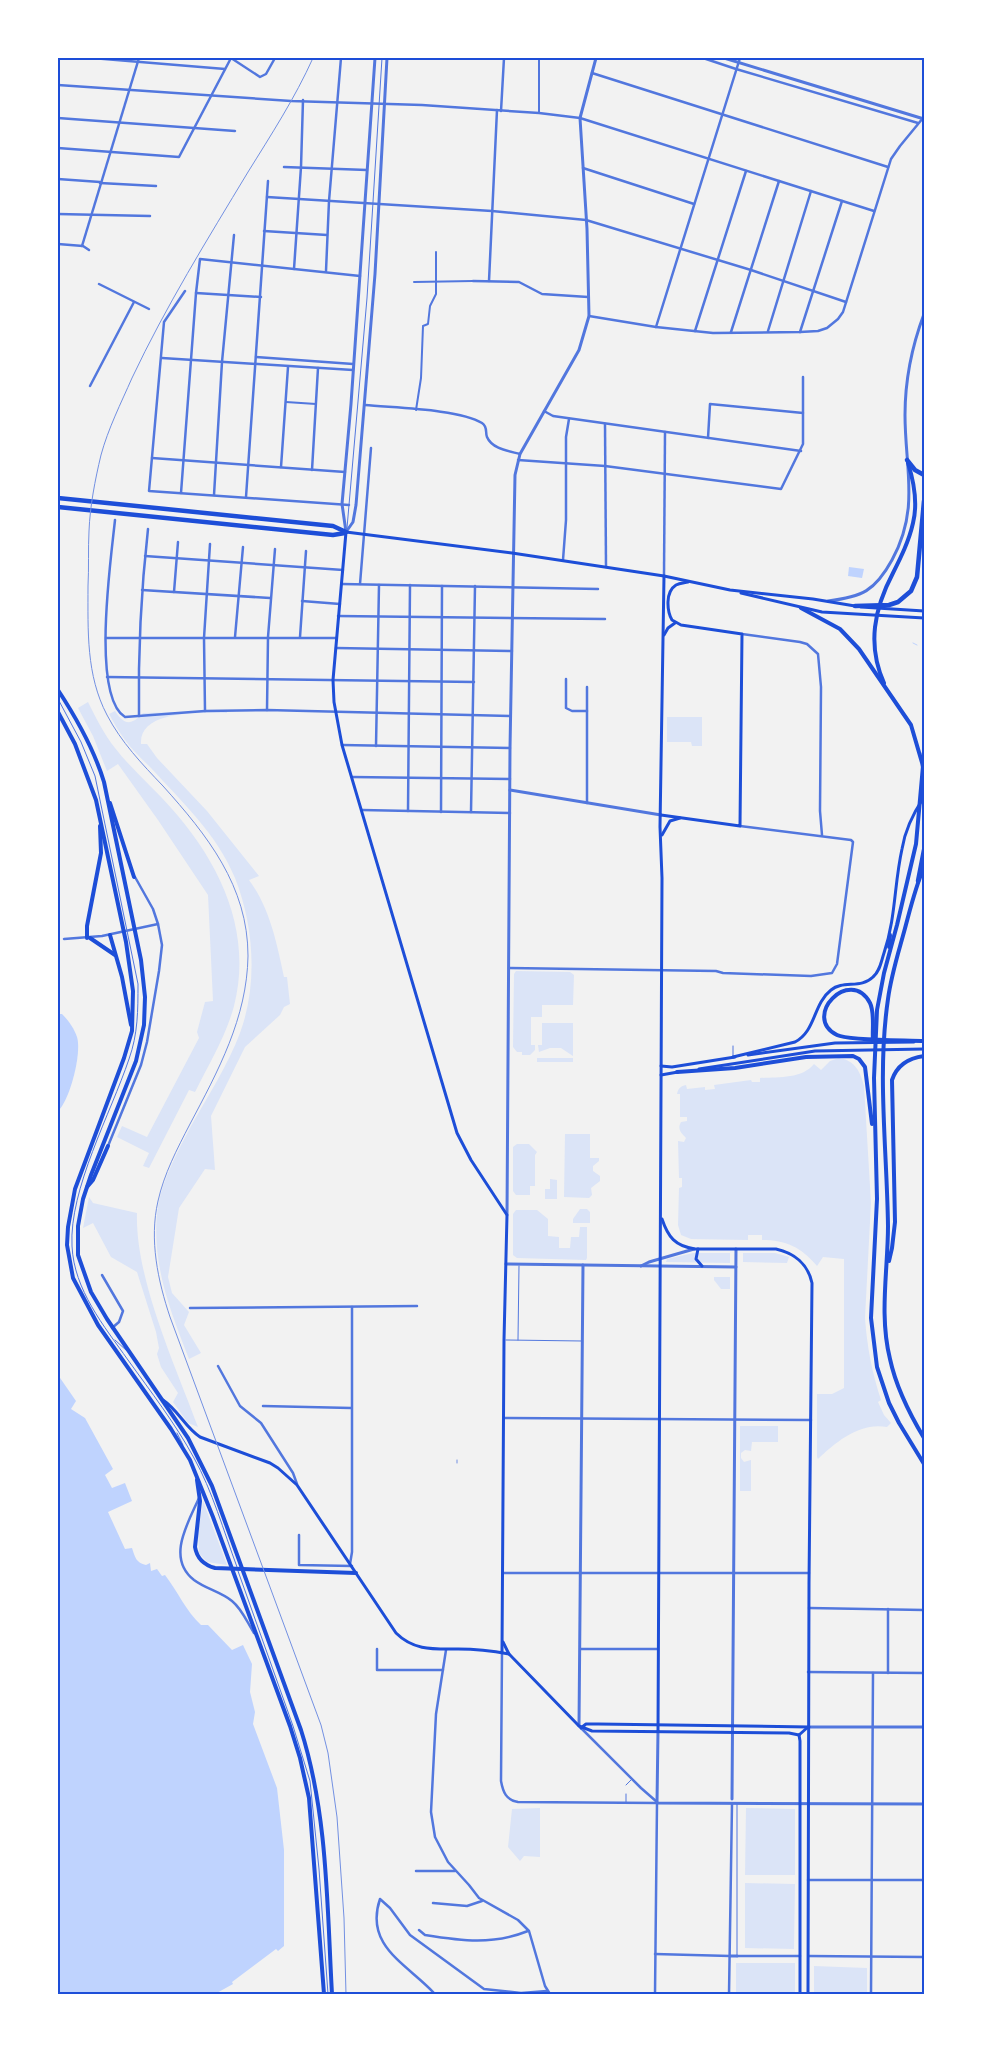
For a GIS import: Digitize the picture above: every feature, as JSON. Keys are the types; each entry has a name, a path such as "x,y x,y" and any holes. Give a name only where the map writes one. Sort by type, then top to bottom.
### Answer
{"highway":[{"path":"907,460 915,470 924,475"},
{"path":"58,498 333,526 346,532"},
{"path":"855,606 889,605 898,602 911,591 917,578 924,501"},
{"path":"58,507 333,535 346,532"},
{"path":"923,766 924,753"},
{"path":"918,881 924,850"}],"main road":[{"path":"889,694 876,659 873,634 878,605 910,536 915,510 914,485 907,460"},
{"path":"502,1652 504,1340 508,1215 470,1160 457,1133 342,746 335,711 333,680 346,532 563,560 664,576 801,608 842,614 924,618"},
{"path":"658,1731 662,971 661,815 664,576"},
{"path":"661,815 740,826 742,634 676,623 671,617 669,598 674,587 691,581"},
{"path":"730,590 855,606 924,611"},
{"path":"801,608 831,623 851,639 911,725 923,766 916,844 877,1010 874,1051"},
{"path":"664,635 668,628 676,623"},
{"path":"58,690 96,756 134,876"},
{"path":"58,712 86,770 99,814 124,920 133,991 132,1031 124,1058 75,1188 68,1226 70,1265 73,1278 98,1325 171,1428 190,1460 290,1726 306,1779 316,1868 326,1994"},
{"path":"107,794 144,980 143,1034 136,1061 88,1187 78,1226 78,1255 91,1292 112,1328 188,1438 212,1486 310,1758 320,1818 332,1994"},
{"path":"888,957 901,851 912,819 924,797"},
{"path":"99,814 100,853 87,926 89,938 116,956"},
{"path":"661,840 666,825 680,817"},
{"path":"924,867 918,881 892,974 886,1012 883,1129 888,1226 884,1314 890,1359 901,1395 924,1438"},
{"path":"110,935 127,998 132,1031"},
{"path":"733,1057 788,1044 801,1039 810,1029 821,1003 831,990 845,985 861,984 873,978 880,967 890,935"},
{"path":"924,1042 850,1038 836,1034 826,1023 825,1011 831,998 837,993 850,990 862,994 870,1003 874,1051 877,1199 871,1318 874,1351 889,1404 924,1464"},
{"path":"661,1066 672,1067 814,1046 850,1043 924,1042"},
{"path":"661,1075 797,1054 850,1049 924,1049"},
{"path":"677,1072 735,1068 806,1057 853,1056 863,1063 867,1072 875,1138"},
{"path":"887,1268 895,1222 891,1086 895,1073 906,1061 924,1056"},
{"path":"88,1187 108,1146"},
{"path":"661,1214 665,1230 672,1240 682,1246 696,1249 779,1250 798,1259 810,1275 812,1283 808,1672 808,1994"},
{"path":"696,1249 696,1259 702,1266"},
{"path":"163,1400 190,1430 200,1437 270,1463 297,1485 396,1633 403,1640 422,1648 502,1652 509,1654"},
{"path":"197,1475 200,1497 194,1541 195,1552 205,1564 214,1568 356,1572"},
{"path":"502,1641 509,1654 580,1727 600,1732 658,1731 799,1735 809,1727"},
{"path":"580,1727 586,1724 809,1727"},
{"path":"799,1735 800,1994"}],"street":[{"path":"92,58 138,59 225,69"},
{"path":"58,148 179,157 196,128 231,58 260,76 266,74 275,58"},
{"path":"326,271 329,202 341,58"},
{"path":"346,532 342,504 375,58"},
{"path":"346,532 353,522 356,505 365,405 388,58"},
{"path":"501,111 504,58"},
{"path":"539,58 539,113"},
{"path":"508,1215 510,716 515,475 520,454 575,358 585,333 589,316 590,298 580,118 596,58"},
{"path":"703,58 918,123"},
{"path":"724,58 924,119"},
{"path":"656,327 740,58"},
{"path":"82,246 138,59"},
{"path":"592,73 888,167"},
{"path":"58,85 212,96 497,110 580,118 874,211"},
{"path":"294,269 301,167 303,100"},
{"path":"489,281 497,110"},
{"path":"58,118 235,131"},
{"path":"589,316 656,327 695,331 800,332 818,331 833,324 843,312 888,167 895,152 918,123 924,119"},
{"path":"284,167 367,170"},
{"path":"583,168 694,204"},
{"path":"695,331 746,170"},
{"path":"58,179 156,186"},
{"path":"246,497 268,181"},
{"path":"731,332 779,181"},
{"path":"768,331 811,191"},
{"path":"267,196 329,202 492,211 586,220 718,259 846,302"},
{"path":"800,332 842,201"},
{"path":"58,214 150,216"},
{"path":"264,231 327,235"},
{"path":"214,495 222,362 234,234"},
{"path":"58,244 86,246 89,250"},
{"path":"416,410 421,378 423,326 428,324 430,306 436,294 436,252"},
{"path":"182,493 200,259 360,276"},
{"path":"414,282 519,282 542,294 590,298"},
{"path":"99,284 148,309"},
{"path":"185,291 164,322 149,490 349,505"},
{"path":"196,292 261,298"},
{"path":"90,386 134,302"},
{"path":"825,601 860,595 878,582 897,550 907,524 910,494 905,415 906,385 915,340 924,314"},
{"path":"256,357 353,364"},
{"path":"162,358 353,370"},
{"path":"281,468 288,366"},
{"path":"312,470 318,368"},
{"path":"518,460 605,466 781,489 801,452 804,433 803,378"},
{"path":"285,402 316,404"},
{"path":"708,438 710,404 804,413"},
{"path":"365,405 457,415 482,423 486,428 487,438 496,447 520,454"},
{"path":"544,411 553,416 570,419 801,452"},
{"path":"563,560 566,520 566,437 570,419"},
{"path":"605,424 606,567"},
{"path":"664,576 665,432"},
{"path":"360,584 371,448"},
{"path":"152,458 345,472"},
{"path":"114,520 105,658 111,696 120,714 125,717 205,711 267,710 510,716"},
{"path":"140,716 139,678 142,590 148,529"},
{"path":"174,592 178,542"},
{"path":"205,711 204,638 210,544"},
{"path":"235,637 243,547"},
{"path":"267,710 268,637 275,549"},
{"path":"300,637 306,551"},
{"path":"145,556 343,570"},
{"path":"342,584 598,590"},
{"path":"408,811 410,585"},
{"path":"376,746 379,586"},
{"path":"440,812 442,586"},
{"path":"471,812 475,586"},
{"path":"142,590 270,598"},
{"path":"302,601 340,604"},
{"path":"338,616 605,619"},
{"path":"742,634 800,642 807,644 818,654 821,687 820,811 822,835"},
{"path":"106,638 336,638"},
{"path":"336,648 512,651"},
{"path":"107,677 474,682"},
{"path":"566,679 566,708 572,711 587,711"},
{"path":"587,687 587,803"},
{"path":"342,746 441,745 510,748"},
{"path":"352,777 510,779"},
{"path":"510,790 661,815"},
{"path":"362,810 510,813"},
{"path":"509,968 811,976 832,973 837,964 853,842 851,840 822,835 740,826"},
{"path":"108,1146 141,1065 147,1042 161,954 158,924 153,908 134,876"},
{"path":"64,940 110,935 158,924"},
{"path":"641,1266 661,1258 696,1249"},
{"path":"730,1994 735,1573 736,1249"},
{"path":"506,1264 736,1267"},
{"path":"583,1265 580,1727 658,1803"},
{"path":"102,1275 123,1311 119,1322 112,1328"},
{"path":"190,1308 417,1306"},
{"path":"299,1535 298,1565 351,1565 352,1307"},
{"path":"218,1366 240,1406 261,1423 292,1473 297,1485"},
{"path":"263,1406 351,1408"},
{"path":"504,1418 811,1420"},
{"path":"200,1497 180,1543 186,1570 195,1580 238,1607 255,1634"},
{"path":"502,1573 809,1573"},
{"path":"809,1608 924,1610"},
{"path":"888,1609 888,1673"},
{"path":"377,1649 378,1670 443,1670"},
{"path":"581,1649 658,1649"},
{"path":"446,1650 436,1714 431,1812 435,1837 444,1857 482,1902 518,1920 529,1931 547,1991 550,1994"},
{"path":"502,1652 501,1781 502,1788 508,1798 518,1802 658,1803 732,1801 737,1803 924,1804"},
{"path":"808,1672 924,1673"},
{"path":"871,1994 873,1673"},
{"path":"809,1727 924,1727"},
{"path":"655,1994 658,1731"},
{"path":"416,1870 455,1871"},
{"path":"808,1880 924,1880"},
{"path":"434,1993 385,1948 377,1925 376,1910 380,1899 390,1908 410,1935 484,1989 522,1994 547,1991"},
{"path":"433,1903 467,1906 482,1902"},
{"path":"419,1930 425,1935 478,1941 505,1939 529,1931"},
{"path":"655,1954 924,1957"},
{"path":"924,1973 924,1994"}],"lane":[{"path":"346,532 373,204 382,58"},
{"path":"58,699 81,742 95,776 124,920"},
{"path":"128,942 138,984 139,1016 130,1058 82,1182 76,1204 72,1246 78,1278 85,1295 175,1427 194,1459 215,1510 304,1758 310,1781 316,1827 326,1994"},
{"path":"732,1046 733,1057"},
{"path":"518,1341 520,1264"},
{"path":"113,1338 133,1357"},
{"path":"504,1340 583,1341"},
{"path":"175,1427 190,1460"},
{"path":"626,1785 632,1779"},
{"path":"626,1794 626,1802"},
{"path":"737,1803 737,1956"}],"shaded area":[{"path":"88,702 115,748 172,809 205,852 228,900 235,925 239,952 239,979 234,1006 217,1050 195,1092 189,1090 149,1168 143,1166 149,1153 117,1137 122,1126 147,1137 199,1038 197,1032 205,1002 213,1001 208,895 118,764 107,771 93,736 78,708"},
{"path":"115,711 121,719 131,722 143,713 227,711 227,713 175,715 161,719 150,724 143,733 141,744 147,744 157,758 207,811 259,876 249,880 267,914 284,977 287,977 290,1004 284,1007 280,1015 245,1047 211,1116 215,1170 205,1169 179,1208 168,1277 172,1293 189,1312 184,1325 201,1353 189,1359 169,1304 159,1266 156,1226 158,1206 163,1185 176,1155 224,1069 240,1033 249,995 251,975 250,935 235,878 219,847 198,819 128,744 109,714"},
{"path":"667,717 702,717 702,746 692,746 691,742 667,742"},
{"path":"516,971 570,972 574,975 573,1005 542,1005 542,1017 531,1017 531,1045 535,1045 535,1050 530,1055 522,1055 522,1052 517,1052 513,1047 514,974"},
{"path":"542,1023 573,1023 573,1056 561,1048 550,1048 539,1052 538,1045 542,1045"},
{"path":"537,1058 573,1058 573,1062 537,1062"},
{"path":"839,1058 853,1064 861,1076 864,1086 871,1203 865,1318 870,1359 881,1400 878,1402 884,1415 891,1423 887,1427 868,1427 849,1434 818,1459 817,1394 832,1394 844,1388 844,1259 823,1257 817,1266 799,1249 778,1241 762,1240 762,1235 748,1235 748,1240 691,1239 681,1235 678,1225 679,1188 682,1187 682,1178 679,1178 678,1141 684,1142 686,1138 681,1133 679,1127 681,1122 687,1121 687,1117 680,1117 680,1094 677,1094 680,1088 686,1085 687,1089 705,1087 705,1090 715,1089 714,1085 751,1080 752,1082 760,1082 760,1078 796,1075 809,1069 814,1064 821,1070 830,1061"},
{"path":"565,1134 590,1134 590,1158 599,1158 599,1161 593,1166 593,1171 600,1176 600,1181 591,1188 592,1195 589,1198 564,1197"},
{"path":"517,1144 529,1144 537,1152 535,1155 535,1186 530,1186 530,1195 516,1195 513,1191 513,1147"},
{"path":"550,1179 557,1180 557,1199 545,1199 545,1189 550,1189"},
{"path":"89,1197 93,1203 137,1213 142,1265 149,1293 198,1427 188,1423 173,1402 178,1393 161,1367 157,1354 159,1348 156,1332 137,1272 111,1257 93,1223 83,1228"},
{"path":"580,1209 587,1209 590,1212 590,1223 573,1223 573,1219"},
{"path":"516,1210 537,1210 548,1219 548,1236 559,1237 559,1248 570,1248 571,1237 579,1237 580,1227 587,1227 586,1260 517,1258 513,1255 513,1214"},
{"path":"693,1253 730,1253 730,1263 666,1262 667,1259"},
{"path":"743,1253 775,1253 789,1257 787,1263 743,1262"},
{"path":"714,1277 730,1277 730,1289 721,1289 714,1280"},
{"path":"740,1426 778,1426 778,1442 752,1442 751,1451 745,1450 741,1453 741,1458 744,1462 751,1460 751,1491 740,1491"},
{"path":"203,1501 227,1565 207,1562 199,1553 198,1533"},
{"path":"540,1808 540,1857 524,1856 520,1861 508,1847 512,1809"},
{"path":"746,1808 795,1809 795,1875 745,1875"},
{"path":"745,1883 795,1884 794,1949 745,1948"},
{"path":"736,1963 795,1963 795,1994 736,1994"},
{"path":"814,1966 867,1968 867,1994 814,1994"}],"water":[{"path":"849,567 864,569 862,578 848,576"},
{"path":"58,1014 62,1014 74,1030 77,1037 78,1054 71,1087 58,1111"},
{"path":"58,1375 76,1401 71,1409 85,1418 113,1469 105,1475 112,1488 125,1483 132,1501 108,1512 125,1549 132,1548 138,1561 146,1565 150,1563 151,1571 157,1569 162,1576 165,1575 191,1614 201,1625 208,1625 232,1650 243,1645 252,1664 250,1692 255,1712 253,1724 277,1788 284,1850 284,1946 278,1951 276,1949 232,1982 233,1984 215,1994 58,1994"}],"waterway":[{"path":"913,643 917,645"}],"railway":[{"path":"313,58 282,116 173,299 145,351 111,426 101,455 90,512 88,620 95,684 107,715 132,752 195,823 222,863 233,884 241,907 246,931 248,956 246,979 237,1022 211,1084 167,1171 155,1216 156,1260 170,1317 321,1725 328,1753 337,1817 344,1918 346,1994"}]}
